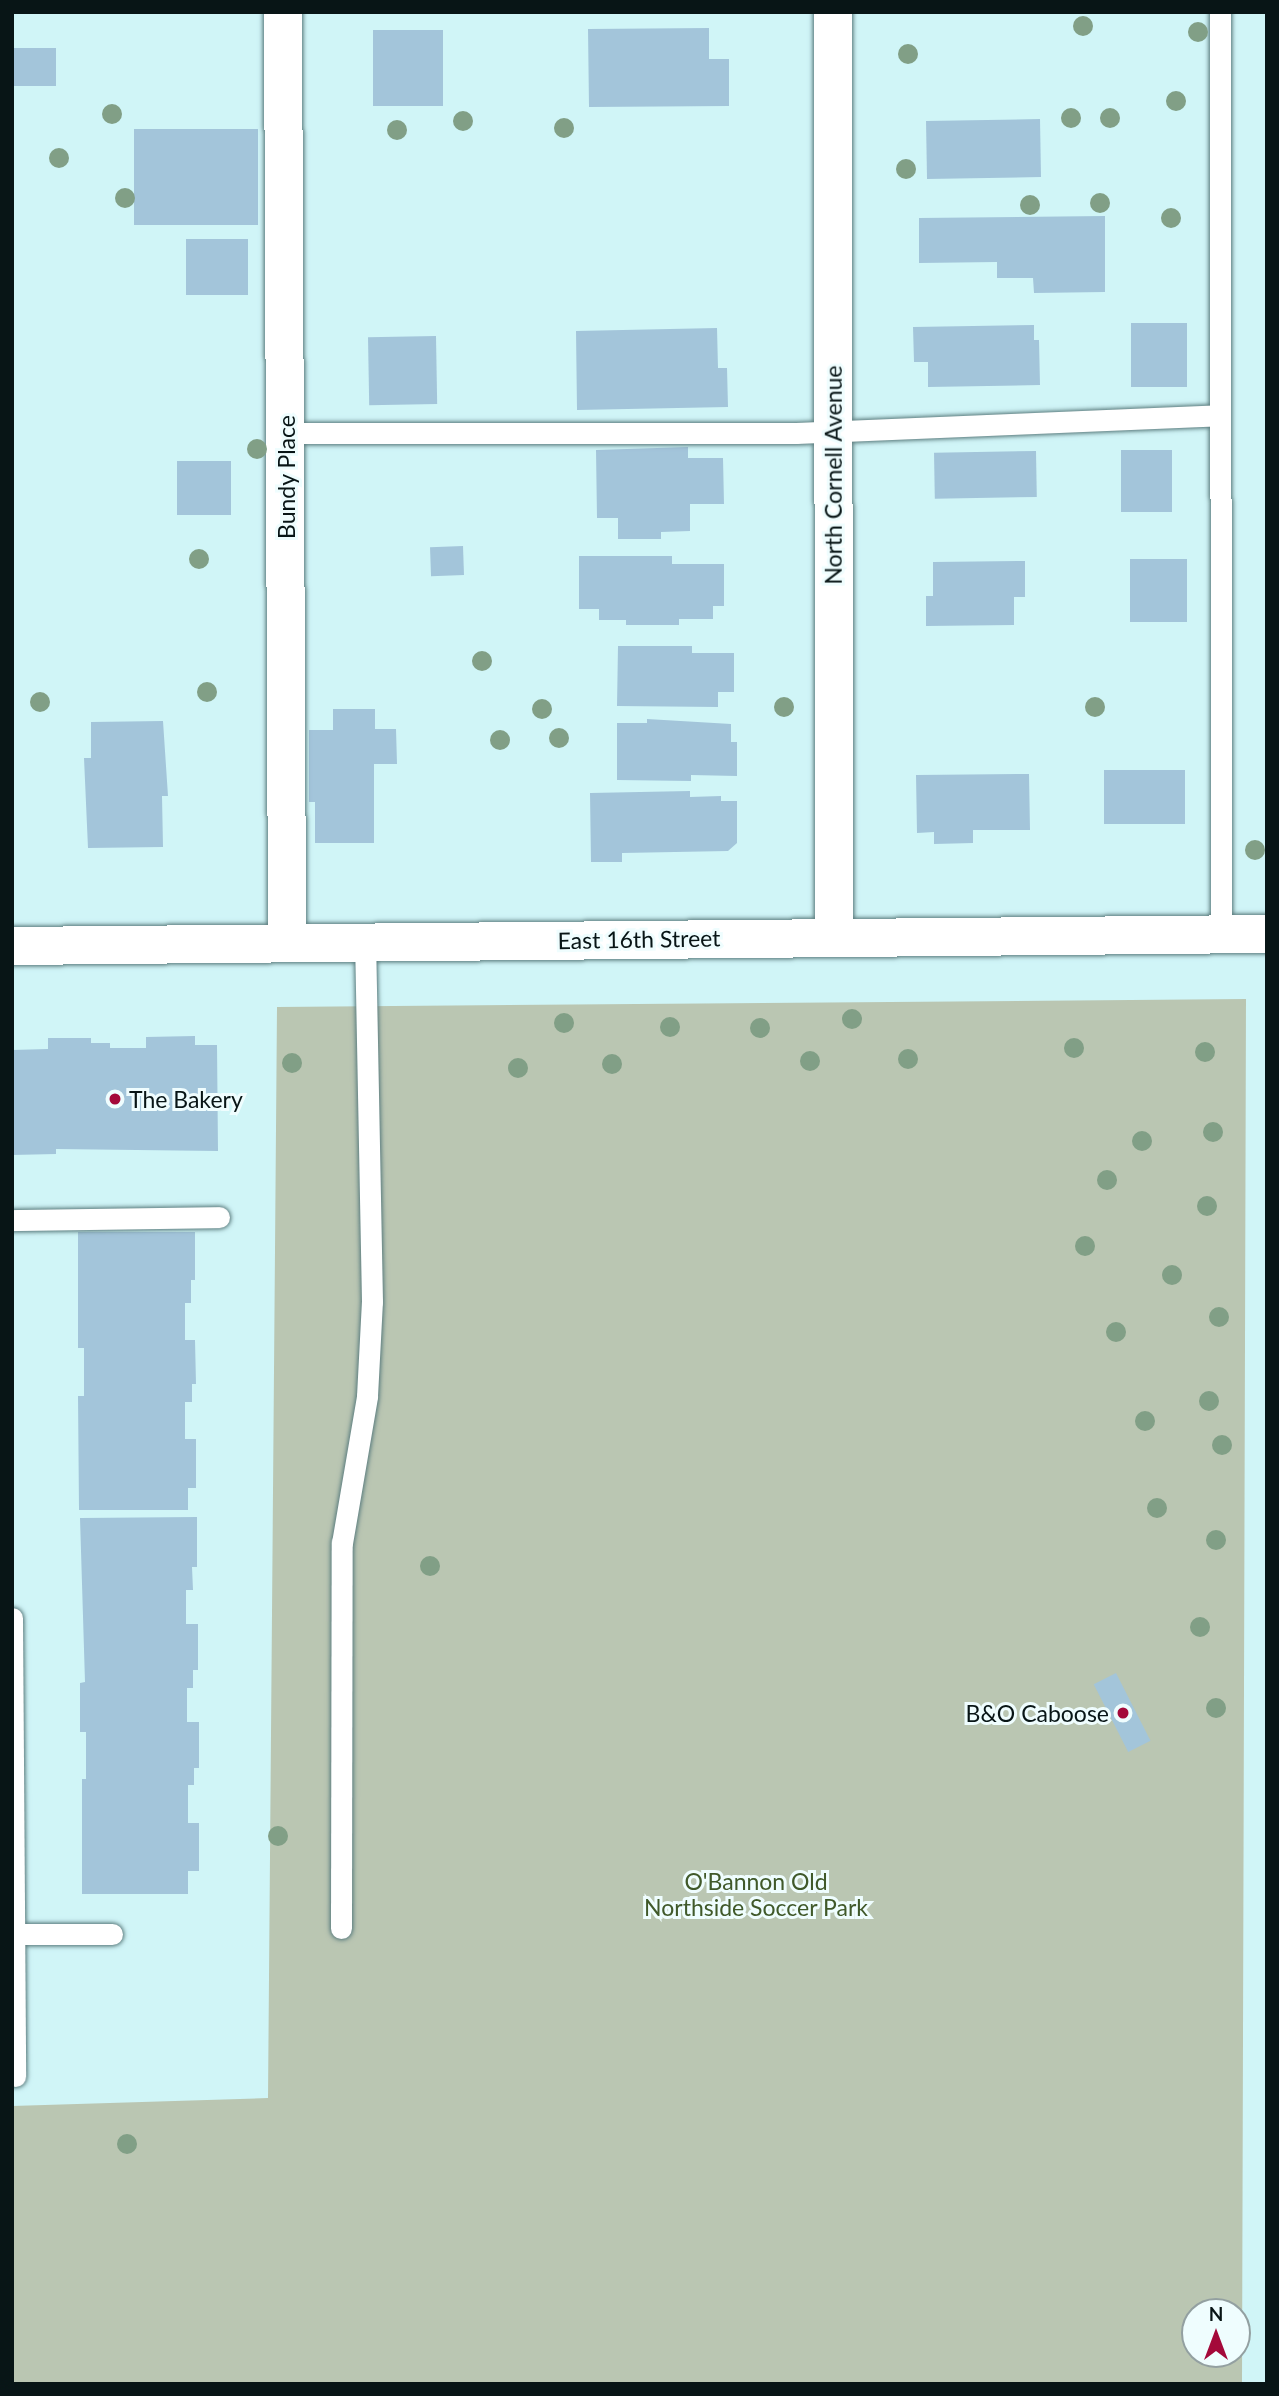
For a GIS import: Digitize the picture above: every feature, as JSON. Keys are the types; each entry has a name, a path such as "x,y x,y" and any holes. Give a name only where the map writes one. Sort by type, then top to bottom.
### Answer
{"street":[{"name":"Bundy Place","path":"284,12 287,942"},
{"name":"North Cornell Avenue","path":"833,12 834,937"},
{"name":"East 16th Street","path":"12,946 1267,933"}],"lane":[{"path":"1220,12 1221,933"},
{"path":"285,433 833,432 1220,415"},
{"path":"341,1928 342,1543 368,1396 372,1302 365,942"},
{"path":"12,1220 219,1217"},
{"path":"12,1618 15,2076"},
{"path":"15,1934 112,1934"}],"green space":[{"name":"O'Bannon Old Northside Soccer Park","path":"1246,999 1242,2298 1181,2298 1181,2368 1242,2368 1242,2384 12,2384 12,2106 268,2098 277,1007"}],"building":[{"path":"709,28 709,59 729,59 729,106 589,107 588,29"},
{"path":"373,30 443,30 443,106 373,106"},
{"path":"12,48 56,48 56,86 12,86"},
{"path":"1040,119 1041,177 927,179 926,121"},
{"path":"134,129 258,129 258,225 134,225"},
{"path":"1105,216 1105,292 1034,293 1033,278 997,278 997,262 919,263 919,218"},
{"path":"186,239 248,239 248,295 186,295"},
{"path":"1131,323 1187,323 1187,387 1131,387"},
{"path":"1034,325 1034,340 1039,340 1040,385 928,387 928,362 914,362 913,327"},
{"path":"717,328 718,368 727,368 728,407 577,410 576,331"},
{"path":"436,336 437,404 369,405 368,337"},
{"path":"688,447 688,458 723,458 724,504 690,504 690,531 661,532 661,539 618,539 618,518 597,518 596,450"},
{"path":"1121,450 1172,450 1172,512 1121,512"},
{"path":"1036,451 1037,497 935,499 934,453"},
{"path":"177,461 231,461 231,515 177,515"},
{"path":"463,546 464,575 431,576 430,547"},
{"path":"579,556 672,556 672,564 724,564 724,606 713,606 713,619 679,619 679,625 626,625 626,620 599,620 599,609 579,609"},
{"path":"1130,559 1187,559 1187,622 1130,622"},
{"path":"1025,561 1025,597 1014,597 1014,625 926,626 926,596 933,596 933,562"},
{"path":"618,646 692,646 692,653 734,653 734,692 718,692 718,707 617,706"},
{"path":"333,709 375,709 375,729 396,729 397,764 374,764 374,843 315,843 315,802 309,802 309,730 333,730"},
{"path":"647,719 731,724 731,742 737,742 737,776 691,775 691,781 617,780 617,723 647,723"},
{"path":"163,721 168,796 162,796 163,847 88,848 84,758 91,758 91,722"},
{"path":"1104,770 1185,770 1185,824 1104,824"},
{"path":"1029,774 1030,830 973,830 973,843 934,844 934,832 917,833 916,775"},
{"path":"690,791 690,797 721,796 721,801 737,801 737,843 728,851 622,853 622,862 591,862 590,793"},
{"name":"The Bakery","path":"195,1036 195,1045 217,1045 218,1151 56,1149 56,1154 12,1155 12,1050 48,1049 48,1038 91,1038 91,1043 110,1043 110,1048 146,1048 146,1037"},
{"path":"78,1232 195,1232 195,1280 191,1280 191,1303 185,1303 185,1340 195,1340 196,1384 192,1384 192,1402 185,1402 185,1439 196,1439 196,1488 188,1488 188,1510 79,1510 78,1396 84,1396 84,1348 78,1348"},
{"path":"197,1517 197,1567 192,1567 193,1590 186,1590 186,1624 198,1624 198,1670 193,1670 193,1688 187,1688 187,1722 199,1722 199,1768 194,1768 194,1785 188,1785 188,1823 199,1823 199,1871 188,1871 188,1894 82,1894 82,1779 86,1779 86,1732 80,1732 80,1683 85,1682 80,1518"},
{"name":"B&O Caboose","path":"1116,1673 1151,1741 1128,1752 1094,1684"}],"place":[{"name":"The Bakery","path":"115,1099"},
{"name":"B&O Caboose","path":"1123,1713"}]}
